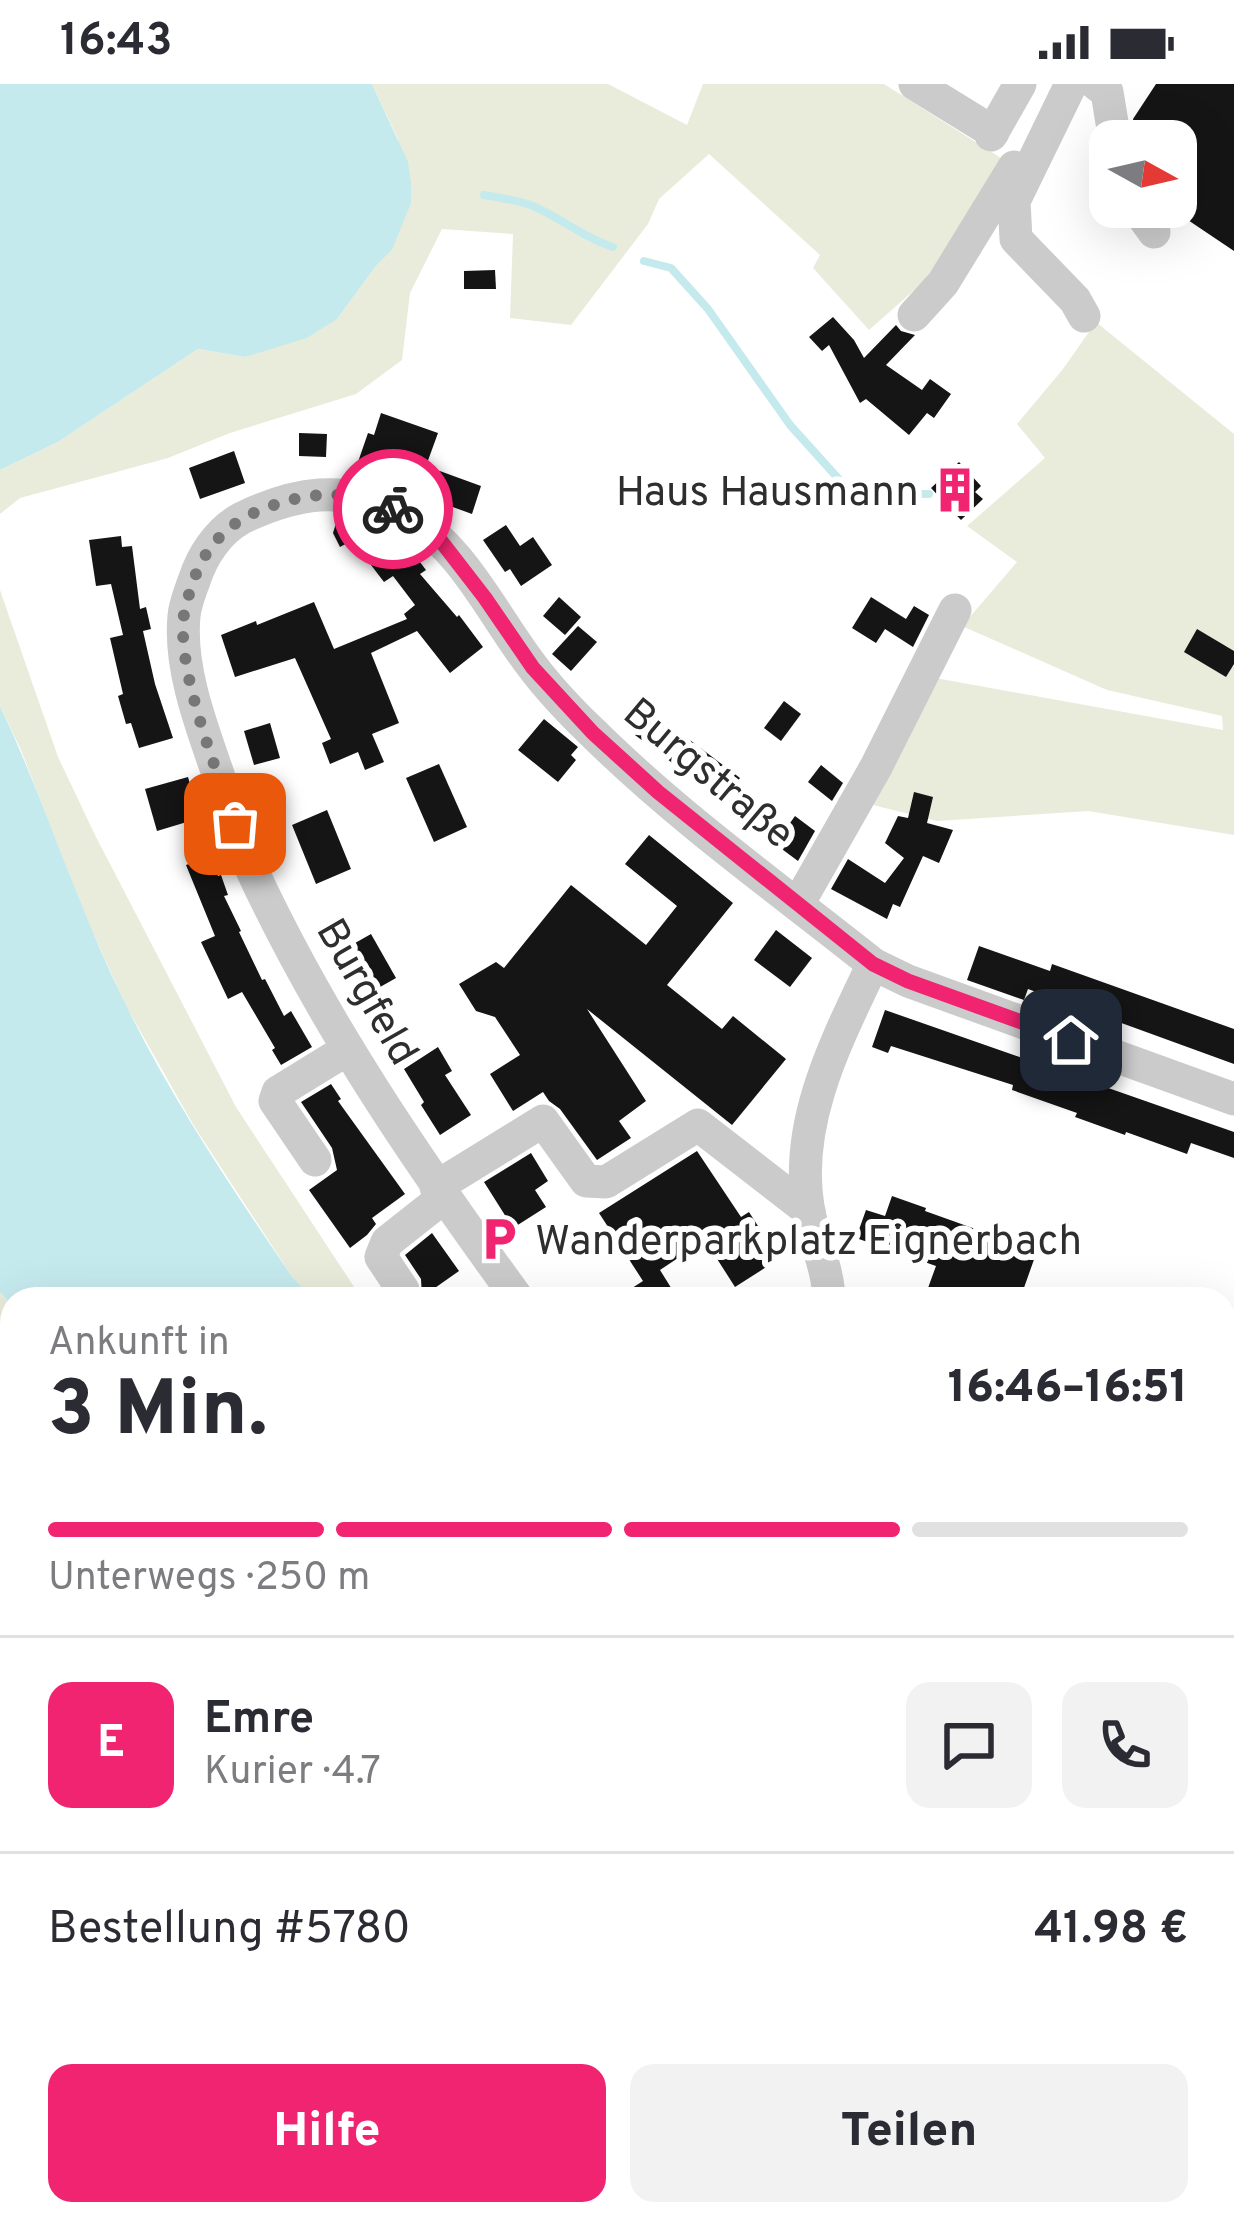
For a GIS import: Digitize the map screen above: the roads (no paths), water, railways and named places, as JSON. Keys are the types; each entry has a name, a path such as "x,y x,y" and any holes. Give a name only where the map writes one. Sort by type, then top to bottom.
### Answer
{"street":[{"path":"915,84 1003,115 1042,142"},
{"path":"1071,84 1014,201 1016,239 1075,300 1084,316"},
{"path":"1096,84 1107,92 1112,120"},
{"path":"914,315 943,283 1014,166 1042,142"},
{"name":"Burgstraße","path":"201,560 233,523 304,496 352,495 416,520 434,532 533,668 593,733 658,792 873,964 908,981 1234,1099"},
{"name":"Burgfeld","path":"201,560 184,611 183,643 207,742 249,864 306,978 348,1048 440,1192 509,1287"},
{"path":"798,904 876,767 955,610"},
{"path":"827,1287 808,1210 804,1170 815,1098 873,964"},
{"path":"315,1160 275,1101 278,1092 348,1048"},
{"path":"401,1287 381,1257 387,1243 440,1192 543,1121 586,1181 606,1182 698,1125 808,1210"}],"water":[{"path":"0,84 372,84 408,162 411,203 392,250 337,319 307,338 245,357 198,349 58,442 0,470"},
{"path":"0,706 143,1039 226,1178 301,1287 0,1287"}],"waterway":[{"path":"484,195 533,206 613,247"},
{"path":"644,261 671,268 708,309 790,425 863,506 902,494 929,494"}],"place":[{"name":"Haus Hausmann","path":"955,490"},
{"name":"Wanderparkplatz Eignerbach","path":"499,1239"}]}
